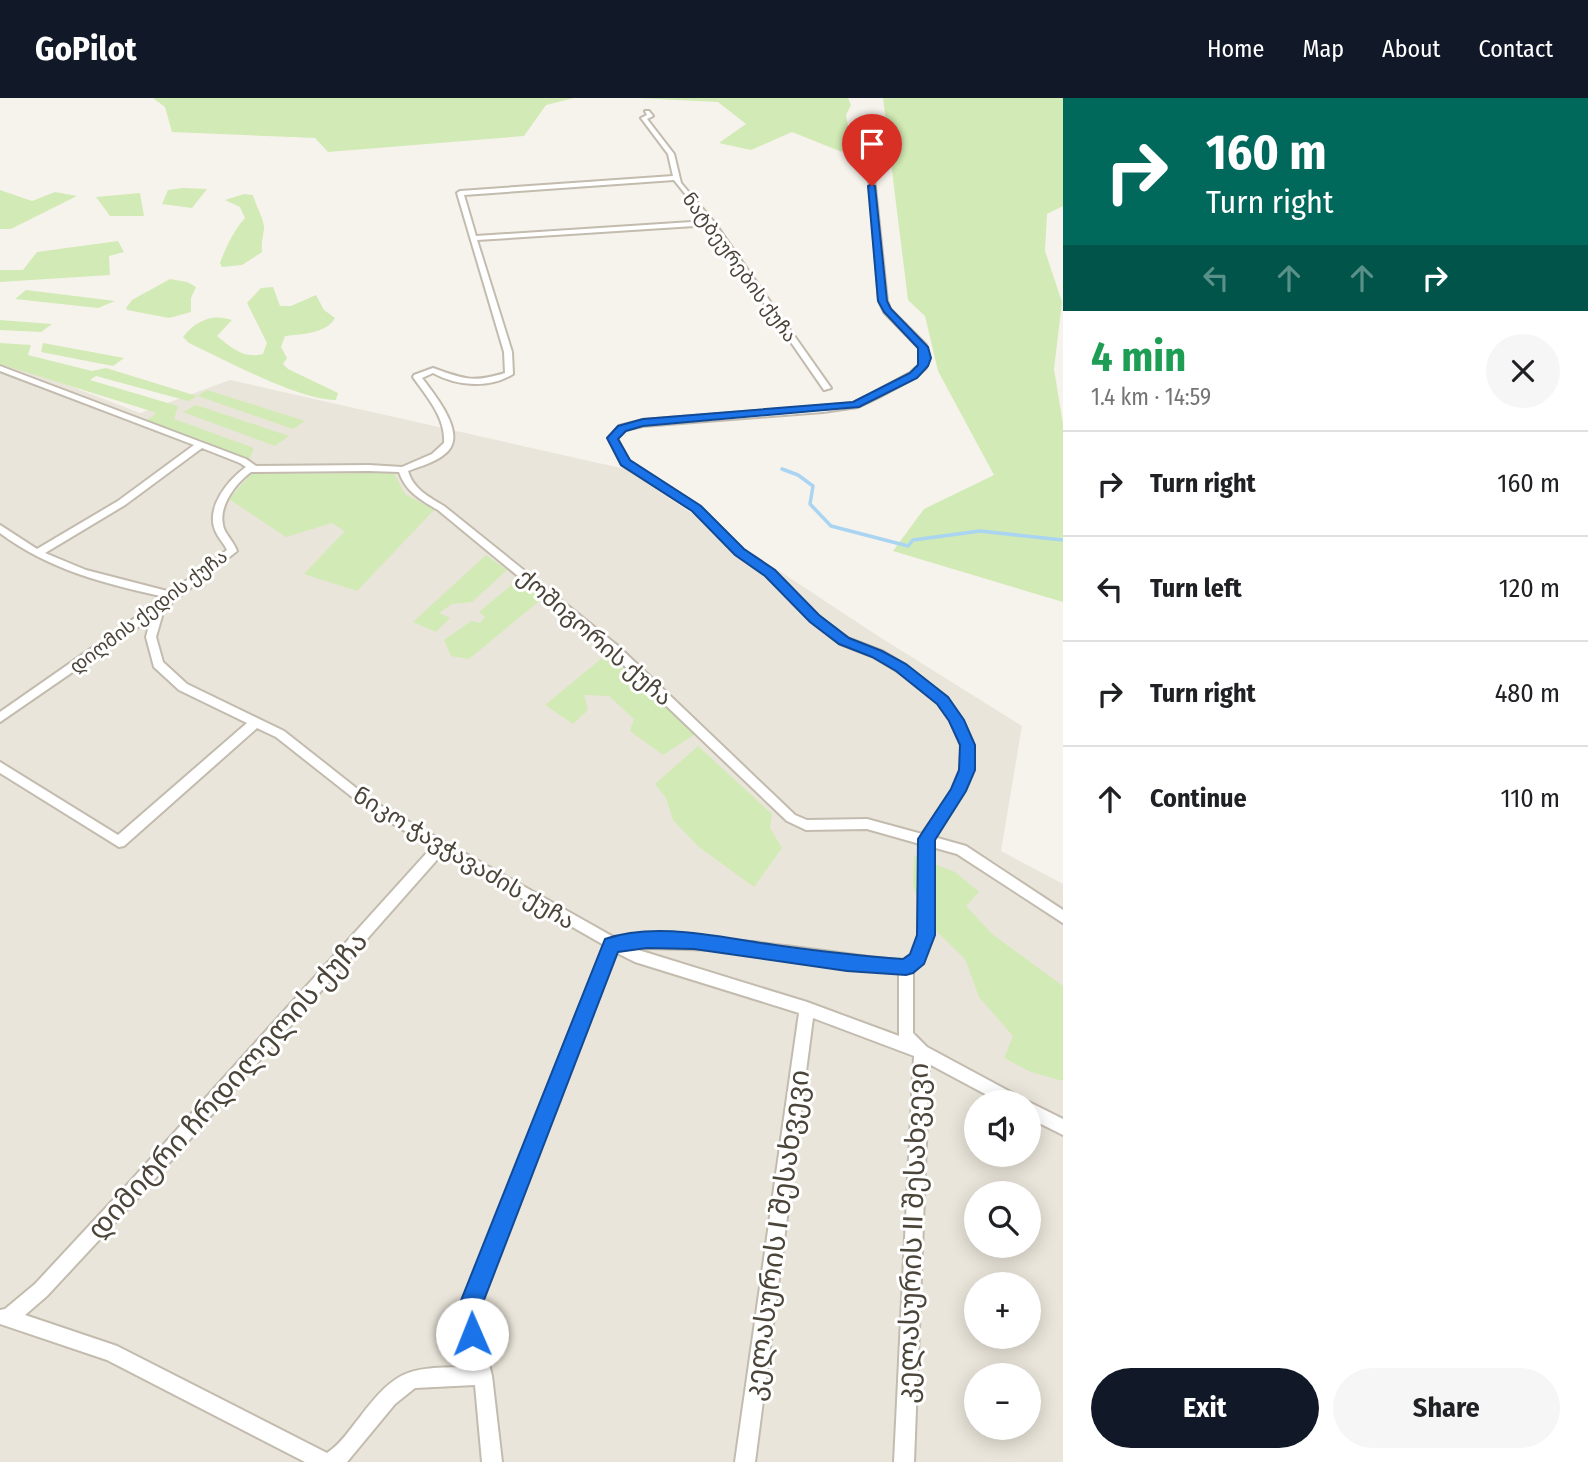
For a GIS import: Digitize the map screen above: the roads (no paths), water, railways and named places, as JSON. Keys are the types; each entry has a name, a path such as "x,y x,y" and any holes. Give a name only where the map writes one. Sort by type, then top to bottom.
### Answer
{"street":[{"name":"ნატბეურების ქუჩა","path":"647,112 650,116 644,118 671,154 676,178 712,223 827,388"},
{"path":"0,368 243,461 254,469 403,470 445,450 450,440 445,420 417,377 433,370 467,384 489,381 509,374 509,355 460,193 676,178"},
{"path":"611,945 647,940 694,941 847,963 906,967 918,958 926,935 926,839 958,791 967,770 967,745 956,720 943,700 901,668 877,654 844,641 814,618 770,573 740,552 696,508 625,463 612,438 622,428 643,423 855,405 914,376 923,366 923,347 887,310 883,301 872,178"},
{"path":"474,238 712,223"},
{"path":"39,552 105,516 199,446"},
{"name":"დიღმის ქედის ქუჩა","path":"0,718 159,607 232,551 219,528 225,496 240,475 254,469"},
{"name":"ქოშიგორის ქუჩა","path":"403,470 405,480 413,491 441,508 614,649 791,818 806,825 867,824 961,849 1063,917"},
{"path":"0,528 5,538 60,564 110,581 173,596"},
{"name":"ნიკო ჭავჭავაძის ქუჩა","path":"159,607 151,637 158,664 183,687 280,734 370,805 611,945"},
{"path":"0,767 120,842 255,723"},
{"name":"დიმიტრი ჩრდილელის ქუჩა","path":"4,1317 41,1290 132,1192 440,846"},
{"path":"611,945 635,956 807,1009 922,1052 992,1090"},
{"path":"492,1462 483,1376 467,1313 611,945"},
{"name":"კელასურის II შესახვევი","path":"904,1462 922,1052 906,1036 906,967"},
{"name":"კელასურის I შესახვევი","path":"745,1462 807,1009"},
{"path":"1041,1116 1063,1127"},
{"path":"4,1317 111,1352 327,1462 340,1456 373,1412 411,1380 483,1376"}],"waterway":[{"path":"782,469 798,475 813,486 810,504 831,526 908,546 913,540 980,531 1063,540"}]}
